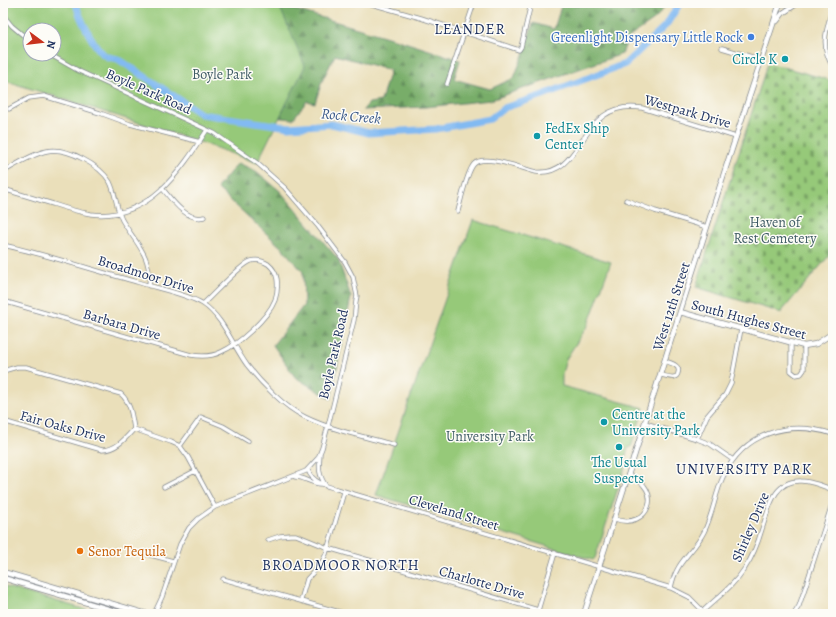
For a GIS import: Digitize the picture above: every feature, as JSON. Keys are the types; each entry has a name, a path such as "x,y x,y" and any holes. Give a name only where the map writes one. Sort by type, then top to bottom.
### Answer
{"main road":[{"path":"780,4 792,3"},
{"path":"774,25 782,13 798,3"},
{"name":"West 12th Street","path":"584,614 707,227 780,4"},
{"name":"South Hughes Street","path":"680,312 804,346 816,344 833,333"},
{"path":"3,572 148,614"},
{"path":"3,578 125,614"}],"street":[{"path":"368,3 520,50 531,3"},
{"path":"447,84 474,3"},
{"path":"833,6 826,32 825,44 825,51 833,67"},
{"path":"3,14 12,26 22,35"},
{"path":"722,48 762,60"},
{"name":"Boyle Park Road","path":"62,61 79,71 207,130 257,163 284,188 313,220 340,255 353,277 357,296 354,320 320,453 308,470"},
{"path":"9,109 28,98 34,96 44,96 130,124 200,142"},
{"name":"Westpark Drive","path":"458,211 470,172 473,165 479,160 493,161 536,172 544,173 554,170 569,160 595,123 610,112 618,109 629,107 642,108 736,137"},
{"path":"3,189 86,213 106,215 120,213 141,206 162,188 188,160 207,130"},
{"path":"3,172 30,157 46,151 60,151 93,164 105,175 114,191 122,219 147,259 149,286"},
{"path":"162,188 183,211 193,217 204,217"},
{"path":"626,200 655,211 707,227"},
{"name":"Broadmoor Drive","path":"3,245 194,299 203,304 216,317 248,366 286,404 305,418 394,445"},
{"name":"Barbara Drive","path":"3,301 199,356 215,354 226,350 252,329 273,304 278,284 276,275 272,268 262,261 256,260 249,262 203,304"},
{"path":"697,439 707,416 725,395 731,383 741,329"},
{"path":"791,343 791,371 796,375 801,374 804,370 804,346"},
{"path":"660,374 672,377 676,376 678,373 676,365 665,361"},
{"path":"3,371 17,367 26,367 121,394 129,405 134,429 180,446 188,457 216,507"},
{"path":"180,446 202,417 223,426 248,441"},
{"name":"Fair Oaks Drive","path":"3,421 102,450 115,447 134,429"},
{"path":"645,423 697,439 714,446 733,460"},
{"path":"671,588 679,564 697,544 705,530 721,483 733,460 752,442 778,430 806,427 833,434"},
{"path":"320,453 320,478 326,486"},
{"path":"154,614 162,597 180,544 189,528 202,515 216,507 308,470"},
{"name":"Cleveland Street","path":"308,470 309,474 321,484 344,492 671,588 689,597 703,611"},
{"path":"164,487 195,471"},
{"path":"615,519 623,521 635,520 644,514 649,503 649,493 644,484 637,478 628,475"},
{"path":"292,477 301,477 314,484 321,484"},
{"name":"Shirley Drive","path":"700,614 734,583 745,568 756,547 771,501 780,488 790,482 802,481 833,490"},
{"path":"301,600 307,579 321,564 328,548 344,492"},
{"path":"794,614 806,585 833,501"},
{"name":"Charlotte Drive","path":"268,540 286,534 296,535 328,548 538,612"},
{"path":"143,553 173,561"},
{"path":"538,612 555,553"},
{"path":"223,579 343,613"}],"green space":[{"name":"Boyle Park","path":"3,3 278,3 305,66 257,163 200,142 3,80"},
{"path":"217,3 287,3 286,7 460,60 454,79 490,89 514,78 533,23 554,29 562,3 668,3 654,20 628,38 622,54 491,100 425,107 363,110 369,103 381,101 390,70 335,55 322,81 315,103 307,101 293,119 236,114"},
{"name":"Haven of Rest Cemetery","path":"769,63 833,81 833,251 782,313 696,287 767,65"},
{"path":"238,163 256,171 280,191 338,259 351,297 331,399 295,377 273,345 304,305 303,272 282,248 217,188"},
{"name":"University Park","path":"473,220 611,262 588,325 566,359 562,374 562,386 644,408 631,447 628,448 624,463 626,464 595,558 593,560 376,495"},
{"path":"3,586 94,612 93,614 3,614"}],"waterway":[{"name":"Rock Creek","path":"76,3 80,16 92,40 107,57 118,59 201,114 289,127 332,124 369,133 436,129 490,119 504,108 625,64 666,25 680,3"}],"place":[{"name":"Greenlight Dispensary Little Rock","path":"751,37"},
{"name":"Circle K","path":"785,59"},
{"name":"FedEx Ship Center","path":"537,136"},
{"name":"Centre at the University Park","path":"604,422"},
{"name":"The Usual Suspects","path":"619,447"},
{"name":"Senor Tequila","path":"80,551"}],"district":[{"name":"LEANDER","path":"470,29"},
{"name":"UNIVERSITY PARK","path":"744,469"},
{"name":"BROADMOOR NORTH","path":"341,565"}]}
